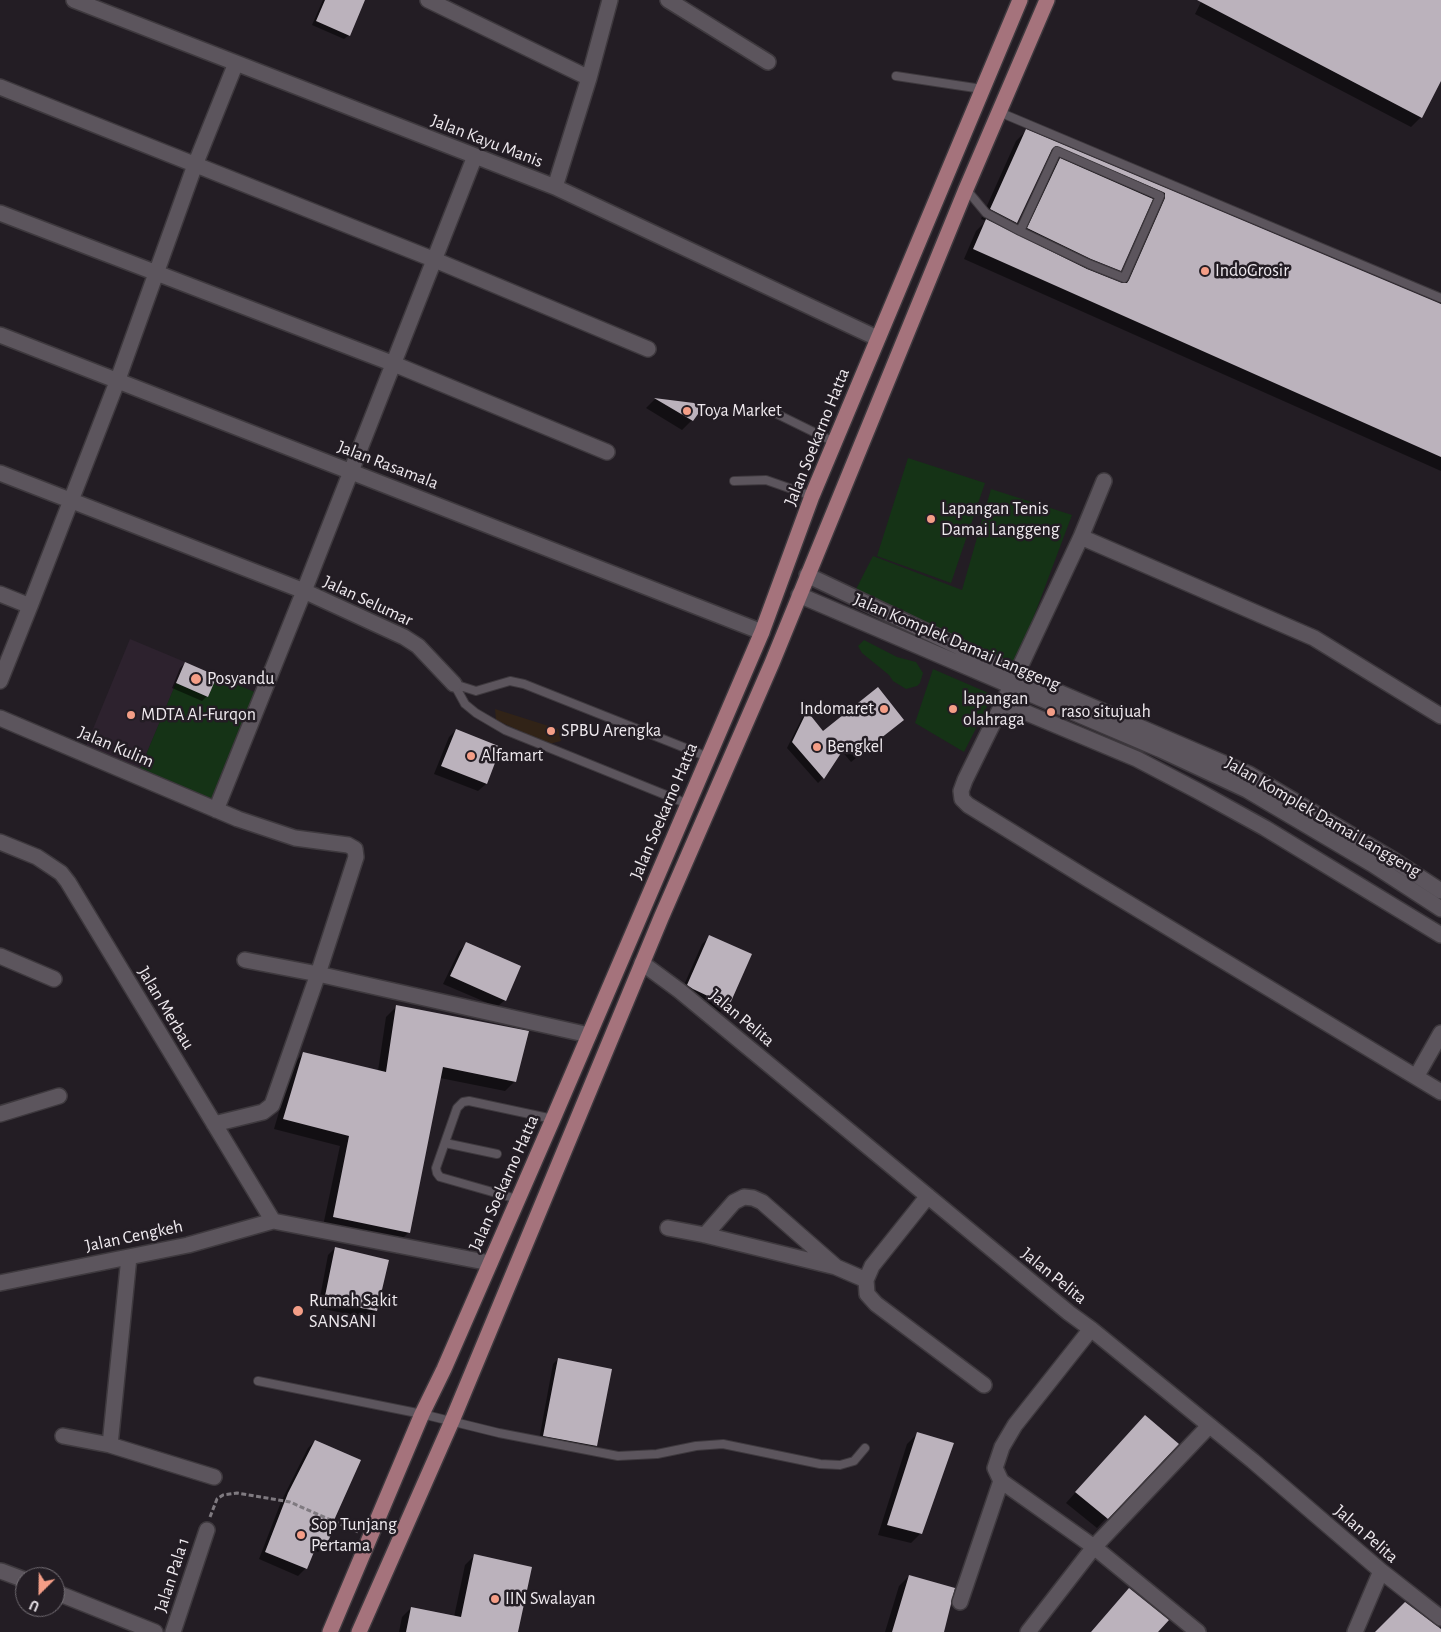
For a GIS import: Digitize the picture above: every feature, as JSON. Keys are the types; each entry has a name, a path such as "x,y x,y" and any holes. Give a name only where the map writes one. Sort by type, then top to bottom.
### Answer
{"main road":[{"name":"Jalan Soekarno Hatta","path":"330,1632 422,1414 444,1369 553,1119 762,632 834,442 1020,0"},
{"path":"359,1632 452,1421 642,963 772,663 966,190 1047,0"},
{"path":"444,1369 469,1379"}],"street":[{"name":"Jalan Kayu Manis","path":"74,0 555,187 877,338"},
{"path":"428,0 589,78"},
{"path":"555,187 589,78 610,0"},
{"path":"668,0 768,62"},
{"path":"0,681 117,382 195,165 236,63"},
{"path":"0,87 435,260 648,349"},
{"path":"216,810 352,471 474,156"},
{"path":"0,213 394,364 607,452"},
{"name":"Jalan Rasamala","path":"0,335 762,632"},
{"name":"Jalan Selumar","path":"0,473 304,591 404,637 418,646 454,684"},
{"path":"1104,481 1081,537 1004,703 964,780 961,791 962,799 968,805 1441,1092"},
{"path":"1081,537 1314,638 1441,716"},
{"name":"Jalan Komplek Damai Langgeng","path":"807,576 1014,680"},
{"path":"0,594 30,606"},
{"name":"Jalan Komplek Damai Langgeng","path":"800,595 1014,680 1162,743 1249,774 1392,859 1441,891"},
{"path":"1004,703 1152,767 1232,810 1441,935"},
{"name":"Jalan Kulim","path":"0,718 238,819 295,838 348,845 355,849 356,857 318,974"},
{"path":"1152,767 1162,743"},
{"name":"Jalan Komplek Damai Langgeng","path":"1162,743 1372,864 1441,909"},
{"path":"1232,810 1246,790"},
{"name":"Jalan Merbau","path":"0,842 37,857 61,873 68,882 273,1221"},
{"path":"1359,885 1372,864"},
{"path":"0,956 54,979"},
{"path":"245,960 318,974 589,1035"},
{"name":"Jalan Pelita","path":"642,963 680,991 1069,1313 1253,1461 1381,1571 1441,1618"},
{"path":"214,1124 263,1112 272,1105 318,974"},
{"path":"1416,1077 1441,1033"},
{"path":"0,1114 59,1096"},
{"path":"928,1196 872,1266 866,1280 867,1294 876,1304 984,1386"},
{"path":"704,1235 734,1202 744,1197 753,1198 762,1202 836,1267"},
{"path":"273,1221 490,1263"},
{"name":"Jalan Cengkeh","path":"0,1283 188,1245 273,1221"},
{"path":"668,1228 836,1267 866,1280"},
{"path":"110,1444 130,1257"},
{"path":"1091,1329 1015,1425 996,1460 995,1468 1001,1480 1094,1547 1198,1632"},
{"path":"1028,1632 1094,1547 1209,1426"},
{"path":"64,1436 110,1444 214,1477"},
{"path":"960,1602 1001,1480"},
{"name":"Jalan Pala 1","path":"173,1632 207,1530"},
{"path":"1,1571 15,1576"},
{"path":"1356,1632 1381,1571"},
{"path":"65,1596 155,1632"}],"lane":[{"path":"896,76 982,89"},
{"path":"999,112 1441,298"},
{"path":"966,190 986,212 1020,231 1089,264 1124,278 1160,196 1057,150 1020,231"},
{"path":"777,414 834,442"},
{"path":"734,481 766,480 812,496"},
{"path":"454,684 476,691 510,682 524,684 708,757"},
{"path":"454,684 465,704 476,713 505,730 688,804"},
{"path":"517,1199 440,1177 437,1173 436,1168 457,1108 462,1102 468,1101 553,1119"},
{"path":"445,1143 497,1154"},
{"path":"258,1381 422,1414 499,1433 618,1456 656,1454 696,1446 723,1444 820,1464 840,1465 854,1461 865,1448"}],"path":[{"path":"207,1530 213,1506 218,1498 223,1495 237,1493 290,1502 370,1537"}],"shaded area":[{"name":"MDTA Al-Furqon","path":"130,639 185,662 140,769 86,746"},
{"path":"495,709 558,729 561,741 549,744 496,720"}],"green space":[{"name":"Lapangan Tenis Damai Langgeng","path":"908,458 985,483 951,583 877,556"},
{"path":"991,489 1072,515 1016,664 853,595 873,556 962,590"},
{"path":"864,640 897,657 916,662 923,673 920,683 917,686 906,689 893,681 889,675 862,653 858,646"},
{"name":"lapangan olahraga","path":"933,669 993,695 964,752 915,723"},
{"path":"217,676 257,693 215,800 140,769 176,683 208,697"}],"building":[{"path":"325,0 365,0 350,36 316,21"},
{"path":"1197,0 1441,0 1441,81 1422,118"},
{"name":"IndoGrosir","path":"1026,129 1441,304 1441,457 973,249 986,219 1087,269 1122,283 1127,283 1129,280 1165,198 1165,193 1056,146 1052,149 1017,223 990,209"},
{"path":"1060,158 1153,199 1121,271 1091,259 1027,228"},
{"name":"Toya Market","path":"654,398 694,403 698,407 698,414 693,421"},
{"name":"Posyandu","path":"185,662 217,676 208,697 176,683"},
{"path":"878,687 904,720 857,757 847,744 824,779 792,742 807,711 823,731"},
{"name":"Alfamart","path":"456,729 501,747 487,784 441,766"},
{"path":"709,935 752,954 729,1006 687,985"},
{"path":"466,942 521,966 506,1001 450,976"},
{"path":"396,1005 529,1031 516,1082 443,1067 410,1233 333,1217 349,1136 283,1119 303,1052 386,1072"},
{"path":"335,1247 389,1260 377,1311 324,1301"},
{"path":"558,1358 612,1369 597,1446 543,1436"},
{"path":"1145,1415 1179,1444 1108,1519 1075,1492"},
{"path":"917,1432 954,1443 922,1534 887,1525"},
{"path":"315,1440 361,1460 331,1527 334,1528 326,1546 318,1542 307,1569 265,1552 288,1493"},
{"name":"IIN Swalayan","path":"474,1554 532,1567 518,1632 406,1632 411,1607 461,1617"},
{"path":"909,1575 955,1588 944,1632 892,1632"},
{"path":"1129,1588 1169,1620 1158,1632 1091,1632"},
{"path":"1405,1602 1441,1629 1441,1632 1375,1632"}],"place":[{"name":"IndoGrosir","path":"1205,271"},
{"name":"Toya Market","path":"687,411"},
{"name":"Lapangan Tenis Damai Langgeng","path":"931,519"},
{"name":"Posyandu","path":"196,679"},
{"name":"Indomaret","path":"884,709"},
{"name":"lapangan olahraga","path":"953,709"},
{"name":"raso situjuah","path":"1051,712"},
{"name":"MDTA Al-Furqon","path":"131,715"},
{"name":"SPBU Arengka","path":"551,731"},
{"name":"Bengkel","path":"817,747"},
{"name":"Alfamart","path":"471,756"},
{"name":"Rumah Sakit SANSANI","path":"298,1311"},
{"name":"Sop Tunjang Pertama","path":"301,1535"},
{"name":"IIN Swalayan","path":"495,1599"}]}
